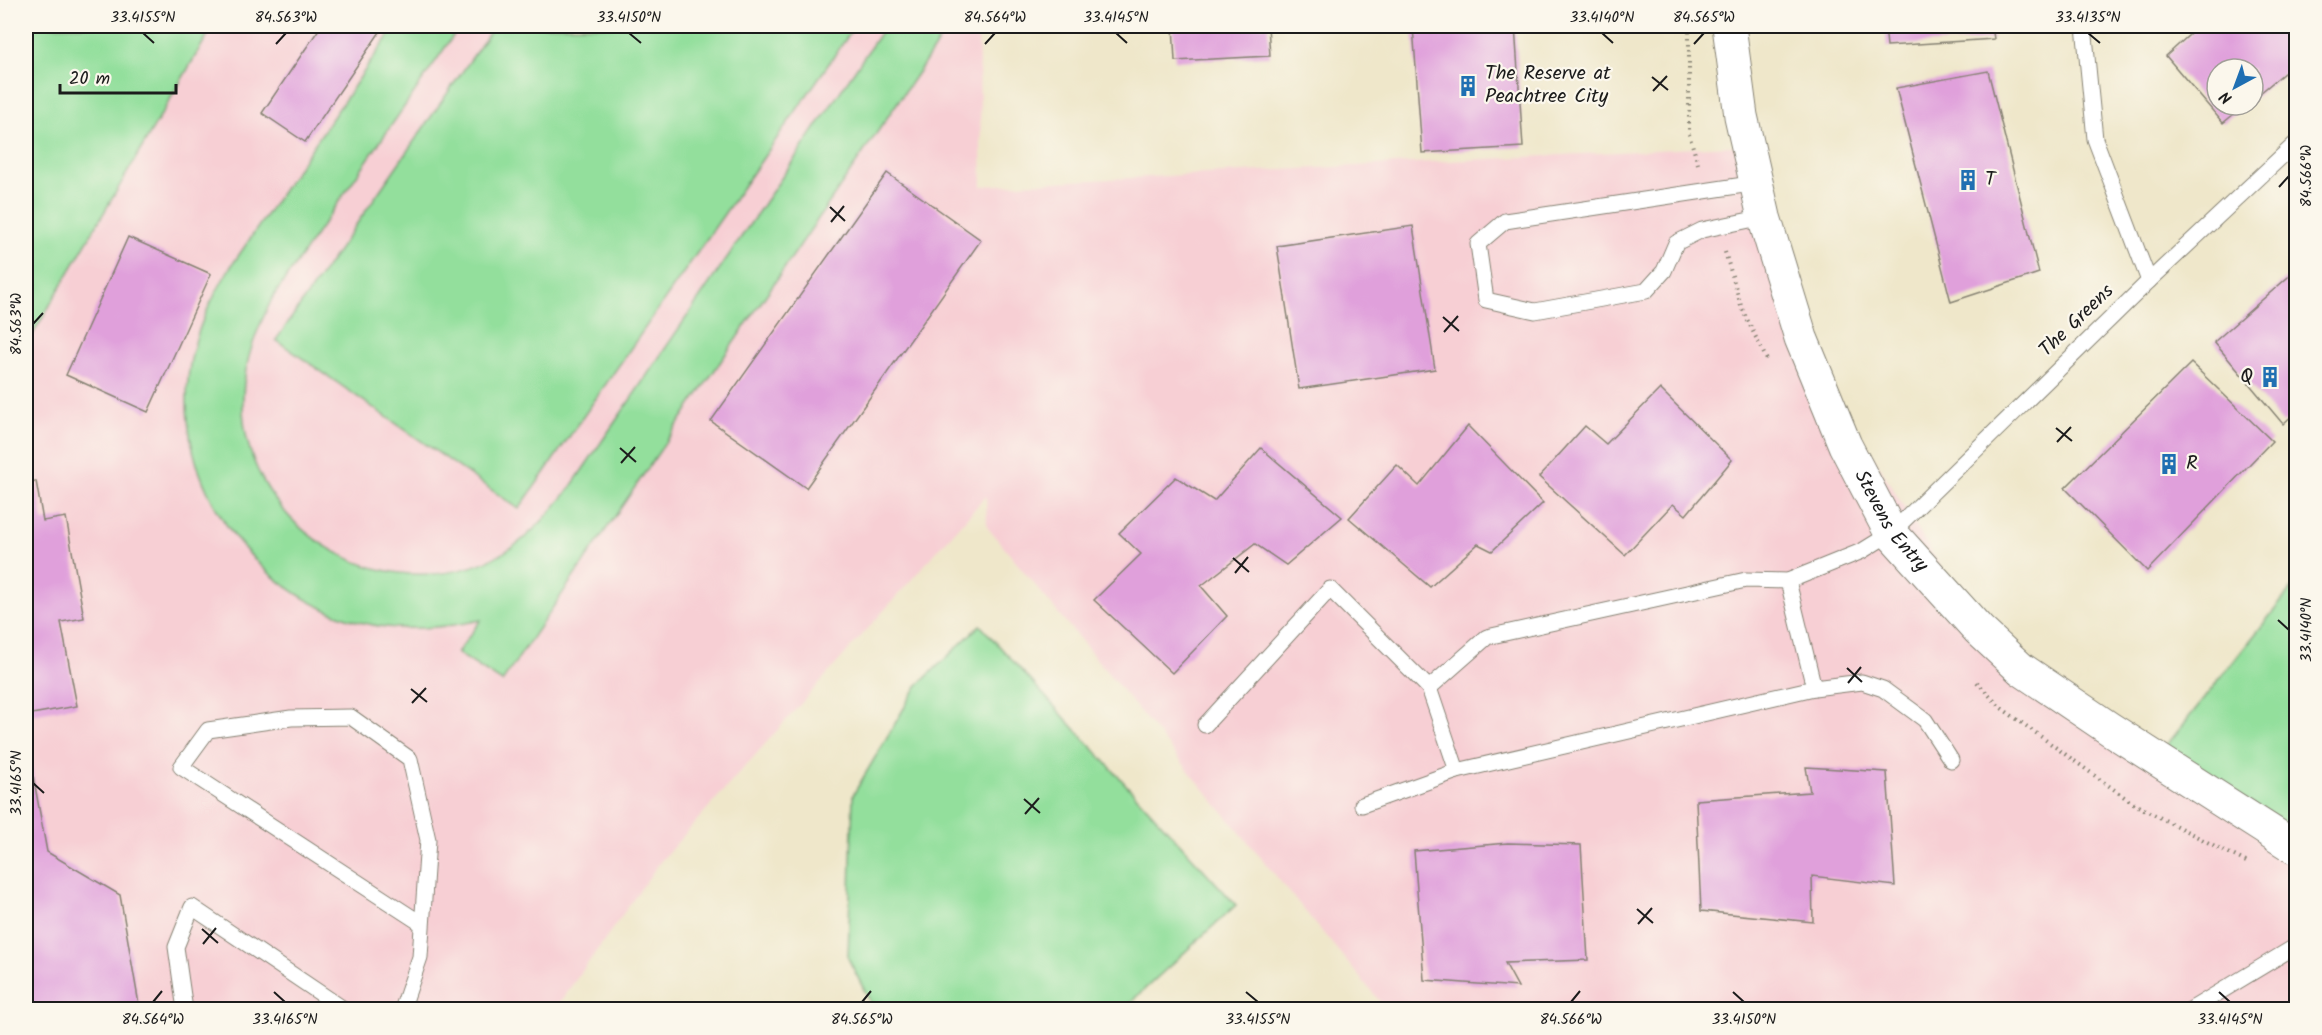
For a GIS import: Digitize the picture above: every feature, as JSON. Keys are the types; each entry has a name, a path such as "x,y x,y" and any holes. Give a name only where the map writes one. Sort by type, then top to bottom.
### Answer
{"street":[{"name":"Stevens Entry","path":"1729,26 1742,116 1764,217 1802,338 1845,445 1891,533 1979,630 2021,669 2296,848"}],"lane":[{"path":"2084,26 2095,139 2149,281"},
{"name":"The Greens","path":"1788,581 1862,551 1891,533 2149,281 2296,143"},
{"path":"1757,183 1505,221 1478,244 1486,300 1535,311 1647,291 1664,271 1676,243 1702,230 1764,217"},
{"path":"1429,688 1487,637 1746,580 1788,581 1814,688"},
{"path":"1205,725 1330,589 1429,688 1457,771"},
{"path":"1362,805 1457,771 1814,688 1862,682 1883,689 1925,720 1952,760"},
{"path":"402,1010 420,957 428,840 410,759 351,717 291,718 207,730 181,767 422,924"},
{"path":"185,1010 176,947 192,907 345,1010"},
{"path":"2190,1010 2296,946"}],"shaded area":[{"path":"26,26 978,26 982,186 1748,145 1801,338 1979,630 2296,853 2296,1009 1386,1009 987,527 986,496 660,862 555,1009 26,1009"}],"green space":[{"path":"26,26 213,26 26,346"},
{"path":"395,26 460,26 273,297 252,345 243,397 249,446 268,488 297,524 334,551 377,569 423,574 469,567 514,546 529,534 568,491 885,26 947,26 934,49 502,682 457,653 481,620 424,628 396,628 368,624 325,609 286,587 252,557 225,522 204,483 191,440 187,396 193,350 199,329 212,300 228,271"},
{"path":"494,26 855,26 519,509 276,340"},
{"path":"2296,583 2296,842 2151,765"},
{"path":"980,625 1236,905 1123,1009 874,1009 848,958 853,795 917,686"}],"building":[{"path":"321,26 384,26 305,142 262,113"},
{"path":"1173,26 1268,26 1270,56 1175,61"},
{"name":"The Reserve at Peachtree City","path":"1413,26 1515,26 1523,147 1422,153"},
{"path":"1885,26 1992,26 1994,39 1887,46"},
{"path":"2199,26 2296,26 2296,63 2265,89 2265,57 2205,57 2205,102 2166,56"},
{"name":"T","path":"1988,71 2039,273 1951,302 1896,88"},
{"path":"2218,117 2230,117 2223,123"},
{"path":"887,173 981,240 806,488 711,421"},
{"path":"1413,226 1435,369 1299,389 1277,246"},
{"path":"128,237 211,274 148,412 66,375"},
{"name":"Q","path":"2296,270 2296,412 2283,424 2214,342"},
{"name":"R","path":"2191,363 2272,441 2147,571 2065,488"},
{"path":"1660,389 1732,460 1686,515 1673,504 1625,555 1539,477 1585,426 1606,444"},
{"path":"1468,426 1543,503 1492,551 1478,544 1430,587 1349,518 1397,465 1419,486"},
{"path":"1261,448 1342,517 1286,565 1255,544 1201,586 1227,616 1172,673 1094,600 1141,554 1119,533 1176,477 1214,501"},
{"path":"36,481 43,521 66,517 84,618 61,622 77,706 26,715 26,483"},
{"path":"31,764 47,852 120,895 140,1010 26,1010 26,765"},
{"path":"1806,767 1887,772 1895,886 1812,876 1813,922 1701,911 1696,800 1810,792"},
{"path":"1508,843 1581,845 1588,960 1505,963 1518,987 1424,980 1414,851"}],"place":[{"name":"The Reserve at Peachtree City","path":"1468,86"},
{"name":"T","path":"1968,180"},
{"name":"Q","path":"2270,377"},
{"name":"R","path":"2169,464"}]}
